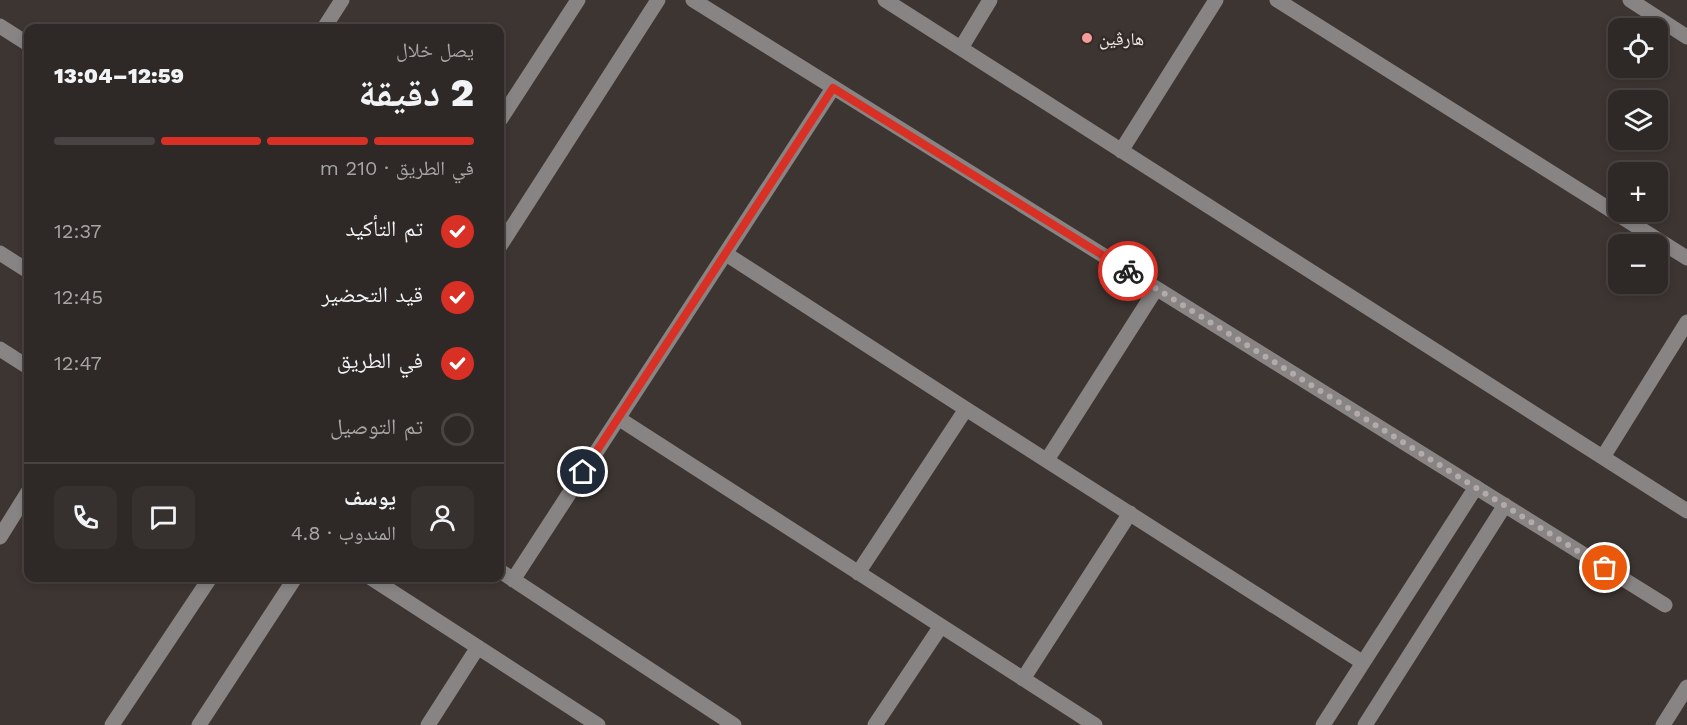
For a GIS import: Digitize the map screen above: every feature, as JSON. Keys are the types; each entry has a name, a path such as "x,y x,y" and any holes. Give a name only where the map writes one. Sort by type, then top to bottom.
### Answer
{"street":[{"path":"504,114 578,0"},
{"path":"504,240 658,0"},
{"path":"693,0 1665,605"},
{"path":"885,0 1687,511"},
{"path":"961,48 990,0"},
{"path":"1121,151 1216,0"},
{"path":"1277,0 1687,258"},
{"path":"1630,0 1687,37"},
{"path":"326,24 338,1"},
{"path":"0,26 24,41"},
{"path":"513,580 833,88"},
{"path":"0,253 24,268"},
{"path":"726,254 1362,662"},
{"path":"1047,460 1156,289"},
{"path":"1603,457 1687,322"},
{"path":"0,349 24,364"},
{"path":"858,573 966,409"},
{"path":"618,418 1095,725"},
{"path":"1323,725 1476,487"},
{"path":"0,537 24,498"},
{"path":"1365,725 1505,506"},
{"path":"1023,679 1130,513"},
{"path":"504,574 734,725"},
{"path":"112,725 207,582"},
{"path":"199,725 292,582"},
{"path":"377,582 598,725"},
{"path":"874,725 941,626"},
{"path":"428,725 478,647"},
{"path":"1663,725 1687,687"}],"way so far":[{"path":"1128,271 1605,568"}],"place":[{"name":"هارڤين","path":"1087,38"}],"route":[{"path":"583,472 833,88 1128,271"}]}
